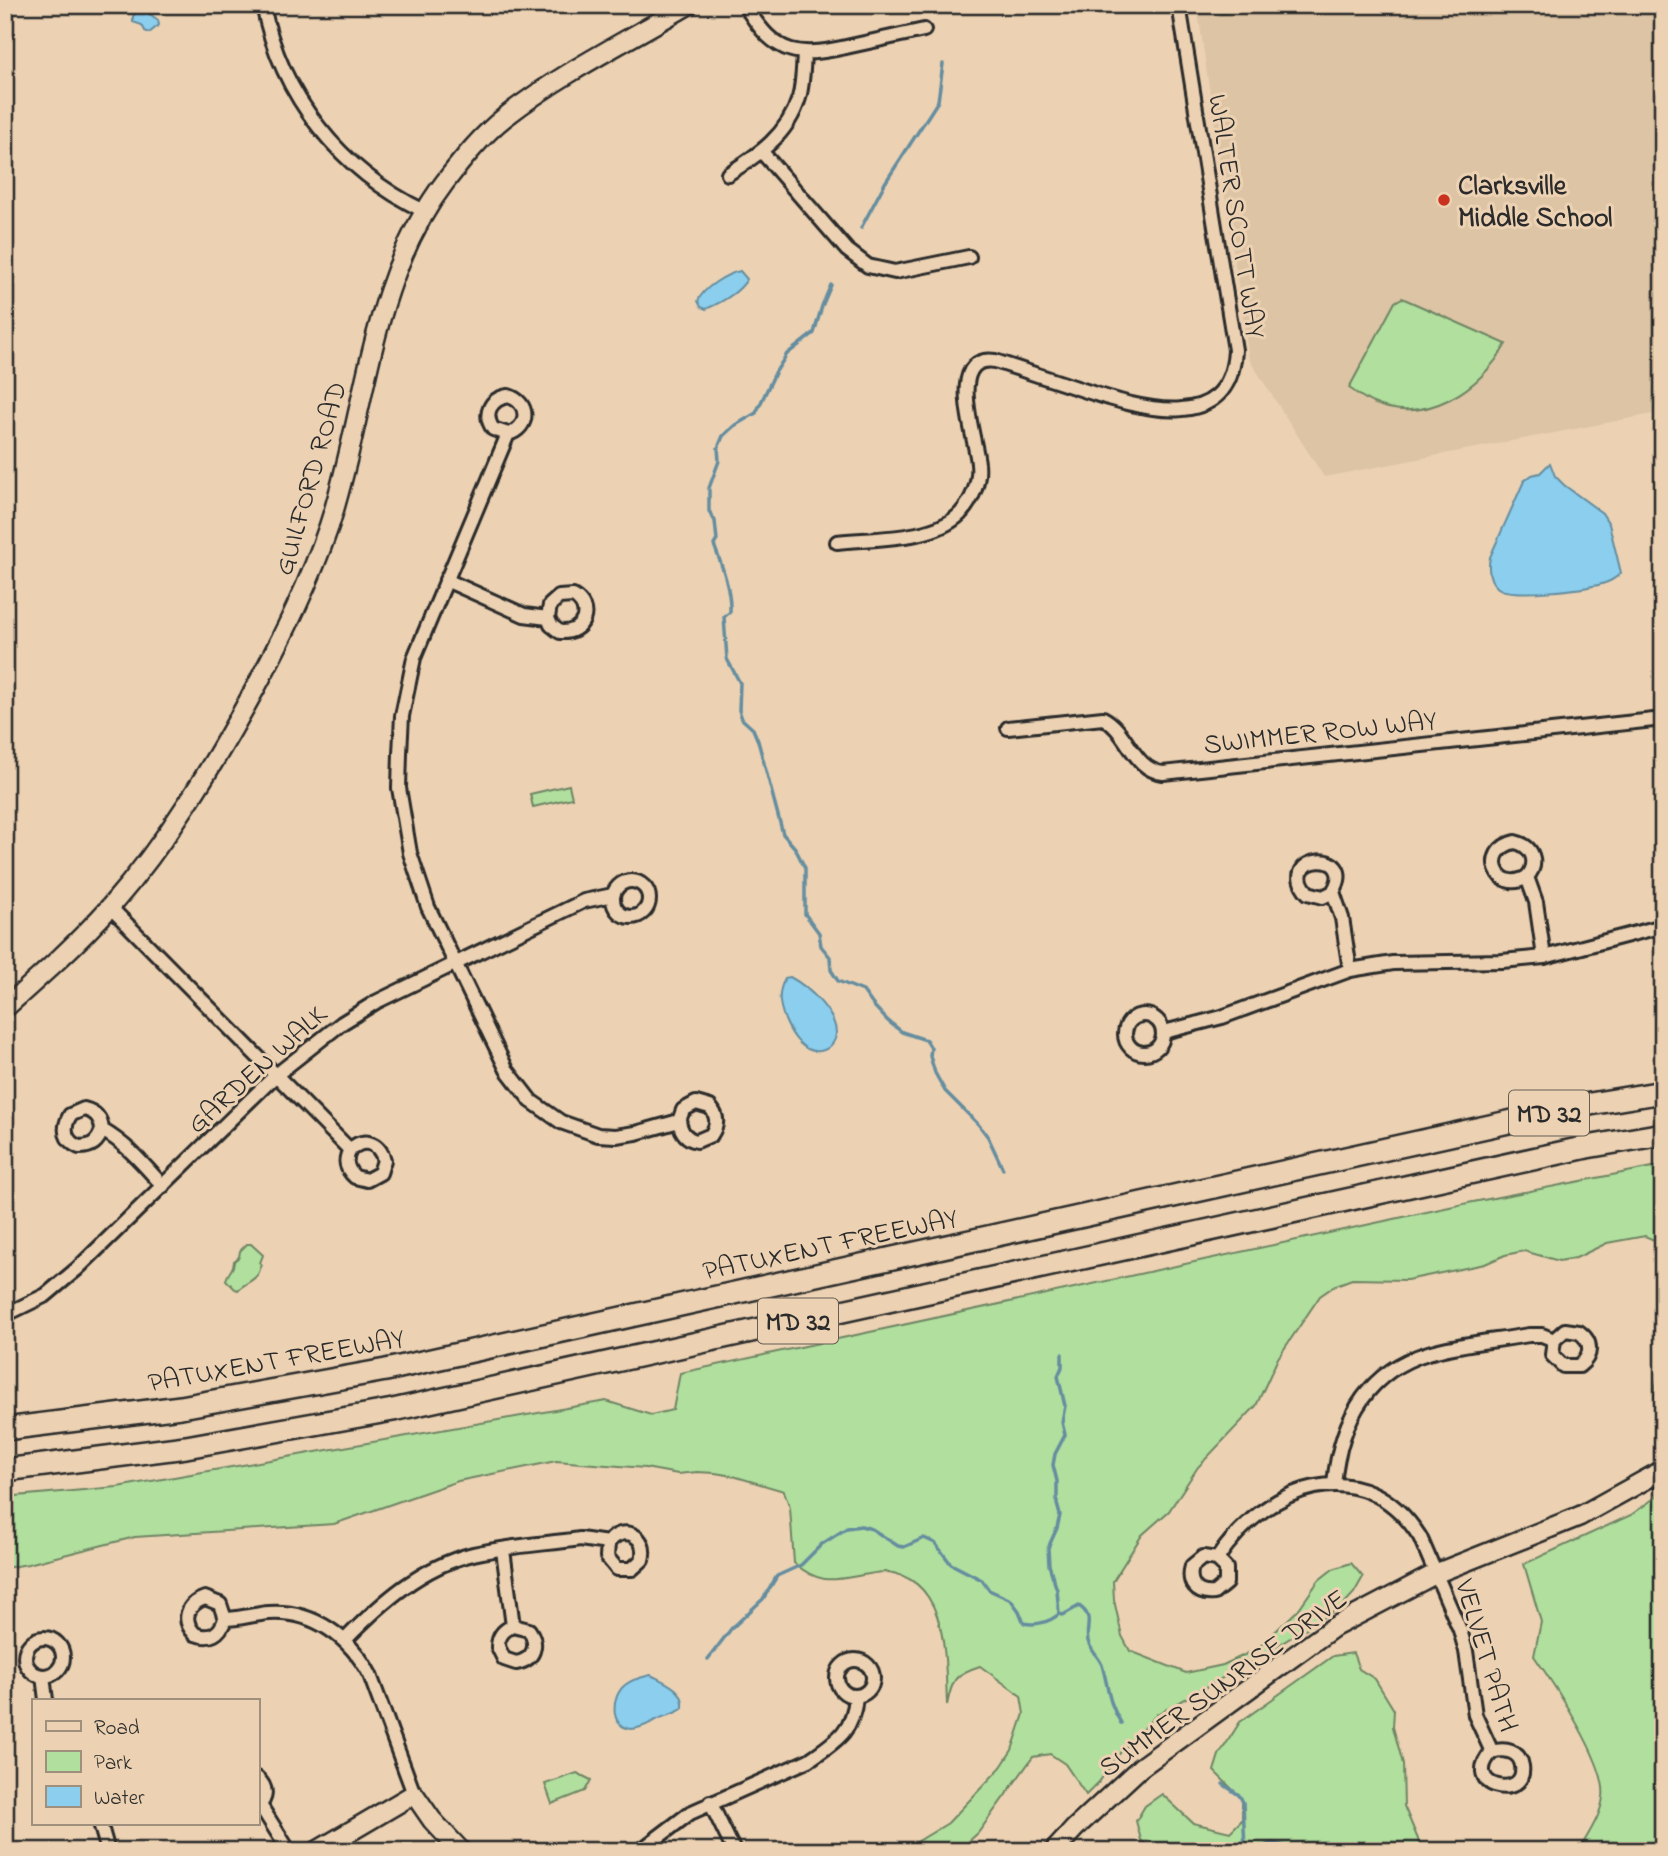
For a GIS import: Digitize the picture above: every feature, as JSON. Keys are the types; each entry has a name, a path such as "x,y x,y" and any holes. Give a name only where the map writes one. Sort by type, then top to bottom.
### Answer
{"highway":[{"name":"PATUXENT FREEWAY","path":"5,1429 181,1406 386,1370 1590,1104 1663,1093"},
{"name":"MD 32","path":"5,1470 186,1447 393,1410 1587,1147 1663,1134"},
{"path":"1587,1147 1663,1139"}],"main road":[{"name":"GUILFORD ROAD","path":"5,1008 110,907 179,817 214,762 298,607 329,524 390,287 424,211 460,164 506,117 560,81 688,5"},
{"name":"SUMMER SUNRISE DRIVE","path":"1054,1851 1141,1767 1334,1627 1437,1573 1580,1516 1663,1471"},
{"path":"317,1851 414,1794 438,1827 461,1851"}],"street":[{"path":"263,5 279,62 296,94 321,130 349,162 368,177 387,191 424,211"},
{"path":"745,5 769,38 791,51 804,54 825,52 924,30"},
{"name":"WALTER SCOTT WAY","path":"837,542 924,533 939,528 960,514 975,491 978,478 976,452 969,424 967,379 974,366 981,361 995,361 1123,403 1160,410 1192,408 1216,395 1226,383 1234,362 1235,350 1179,5"},
{"path":"728,174 762,152 777,138 800,96 804,54"},
{"path":"762,152 848,250 868,266 895,272 969,257"},
{"path":"508,434 414,657 402,716 399,788 405,832 418,882 507,1070 518,1087 545,1112 575,1128 607,1135 636,1133 678,1121"},
{"path":"446,580 524,615 548,618"},
{"name":"SWIMMER ROW WAY","path":"1008,729 1103,718 1118,729 1146,768 1163,773 1663,719"},
{"path":"1527,877 1536,902 1544,957"},
{"path":"1333,892 1342,918 1350,970"},
{"name":"GARDEN WALK","path":"5,1315 28,1305 62,1282 276,1075 342,1023 376,1002 584,901 613,895"},
{"path":"110,907 350,1150"},
{"path":"1164,1032 1222,1017 1350,970 1394,963 1502,961 1544,957 1663,926"},
{"path":"102,1130 125,1144 163,1186"},
{"path":"1217,1559 1240,1529 1271,1504 1302,1490 1334,1484 1336,1458 1347,1425 1366,1394 1395,1368 1439,1350 1529,1335 1542,1335 1554,1340"},
{"name":"VELVET PATH","path":"1334,1484 1366,1491 1401,1512 1420,1537 1460,1630 1466,1651 1475,1715 1492,1752"},
{"path":"345,1640 380,1604 425,1574 473,1554 580,1539 608,1543"},
{"path":"503,1550 513,1626"},
{"path":"225,1619 270,1613 293,1615 318,1623 345,1640 370,1675 414,1794"},
{"path":"43,1676 46,1699"},
{"path":"640,1851 690,1813 809,1760 833,1743 853,1718 856,1697"},
{"path":"259,1780 265,1790 259,1806 289,1851"},
{"path":"710,1802 734,1851"},
{"path":"101,1825 108,1851"}],"shaded area":[{"name":"Clarksville Middle School","path":"1197,5 1658,5 1663,41 1663,412 1324,477 1249,359"}],"green space":[{"path":"1206,5 1250,5 1225,13 1206,11"},
{"path":"1402,298 1506,344 1482,375 1467,389 1450,399 1413,410 1393,409 1373,403 1349,388 1395,302"},
{"path":"569,785 572,798 533,807 530,794"},
{"path":"1663,1165 1663,1244 1645,1236 1607,1243 1576,1258 1559,1261 1524,1251 1505,1255 1485,1264 1407,1280 1352,1279 1336,1285 1320,1296 1278,1358 1256,1406 1198,1467 1169,1511 1142,1535 1113,1581 1114,1600 1122,1636 1130,1651 1186,1673 1223,1665 1257,1649 1298,1610 1319,1580 1333,1569 1351,1563 1363,1577 1354,1593 1342,1606 1248,1664 1157,1714 1120,1753 1086,1795 1065,1764 1050,1754 1033,1757 978,1833 958,1851 902,1851 948,1823 1001,1767 1012,1750 1024,1714 1021,1696 980,1666 956,1679 947,1705 939,1623 932,1604 921,1588 906,1577 885,1572 830,1579 813,1576 804,1571 794,1563 790,1508 784,1491 715,1473 678,1474 645,1468 556,1461 458,1481 334,1524 135,1537 5,1568 5,1497 117,1487 606,1401 651,1415 673,1410 680,1373 1468,1203"},
{"path":"247,1244 251,1244 263,1255 260,1263 262,1265 257,1276 238,1290 226,1280 234,1261"},
{"path":"1663,1362 1663,1422 1660,1421 1655,1398"},
{"path":"1663,1492 1663,1851 1566,1851 1581,1847 1598,1817 1603,1797 1602,1783 1597,1765 1578,1725 1534,1656 1541,1622 1524,1564 1631,1515"},
{"path":"1353,1653 1359,1669 1375,1679 1394,1710 1393,1727 1403,1764 1404,1806 1423,1851 1152,1851 1141,1840 1136,1821 1145,1806 1162,1794 1193,1823 1230,1832 1242,1820 1242,1799 1214,1771 1219,1755 1240,1722 1333,1656"},
{"path":"577,1773 591,1780 585,1791 552,1804 545,1784"}],"water":[{"path":"138,10 147,12 158,20 159,25 149,33 145,31 142,25 133,22 133,16"},
{"path":"740,271 747,279 739,289 711,307 701,307 698,301 705,291 722,278"},
{"path":"1550,463 1555,476 1564,485 1602,513 1609,524 1621,573 1605,583 1580,588 1548,592 1505,591 1492,581 1490,557 1524,481 1540,473"},
{"path":"790,977 822,1003 833,1021 835,1039 826,1049 817,1051 804,1047 788,1026 781,1009 780,994 785,978"},
{"path":"651,1675 678,1691 683,1708 642,1727 624,1727 619,1723 614,1710 620,1690 637,1678"}],"waterway":[{"path":"861,228 885,183 938,101 943,64"},
{"path":"831,285 814,333 787,354 756,413 723,436 718,448 719,461 709,488 709,511 715,521 717,540 714,545 729,595 730,612 724,617 727,659 740,683 739,710 742,719 753,729 758,741 783,834 795,848 805,868 805,914 819,933 821,946 830,957 831,970 838,981 863,991 888,1021 902,1032 926,1040 931,1048 930,1056 935,1073 945,1091 988,1137 1003,1169"},
{"path":"1062,1354 1062,1367 1058,1376 1065,1406 1062,1422 1065,1435 1055,1454 1053,1465 1060,1515 1048,1548 1049,1565 1057,1590 1059,1614 1063,1615 1079,1606 1087,1614 1088,1641 1102,1665 1111,1701 1121,1723"},
{"path":"708,1659 731,1629 763,1599 777,1576 801,1565 822,1544 847,1528 861,1526 872,1529 898,1546 904,1547 924,1538 935,1543 951,1564 982,1580 989,1590 1011,1600 1024,1623 1042,1623 1059,1614"},
{"path":"1223,1784 1239,1795 1243,1802 1245,1851"},
{"path":"1261,1851 1273,1843 1298,1851"}],"place":[{"name":"Clarksville Middle School","path":"1444,200"}]}
